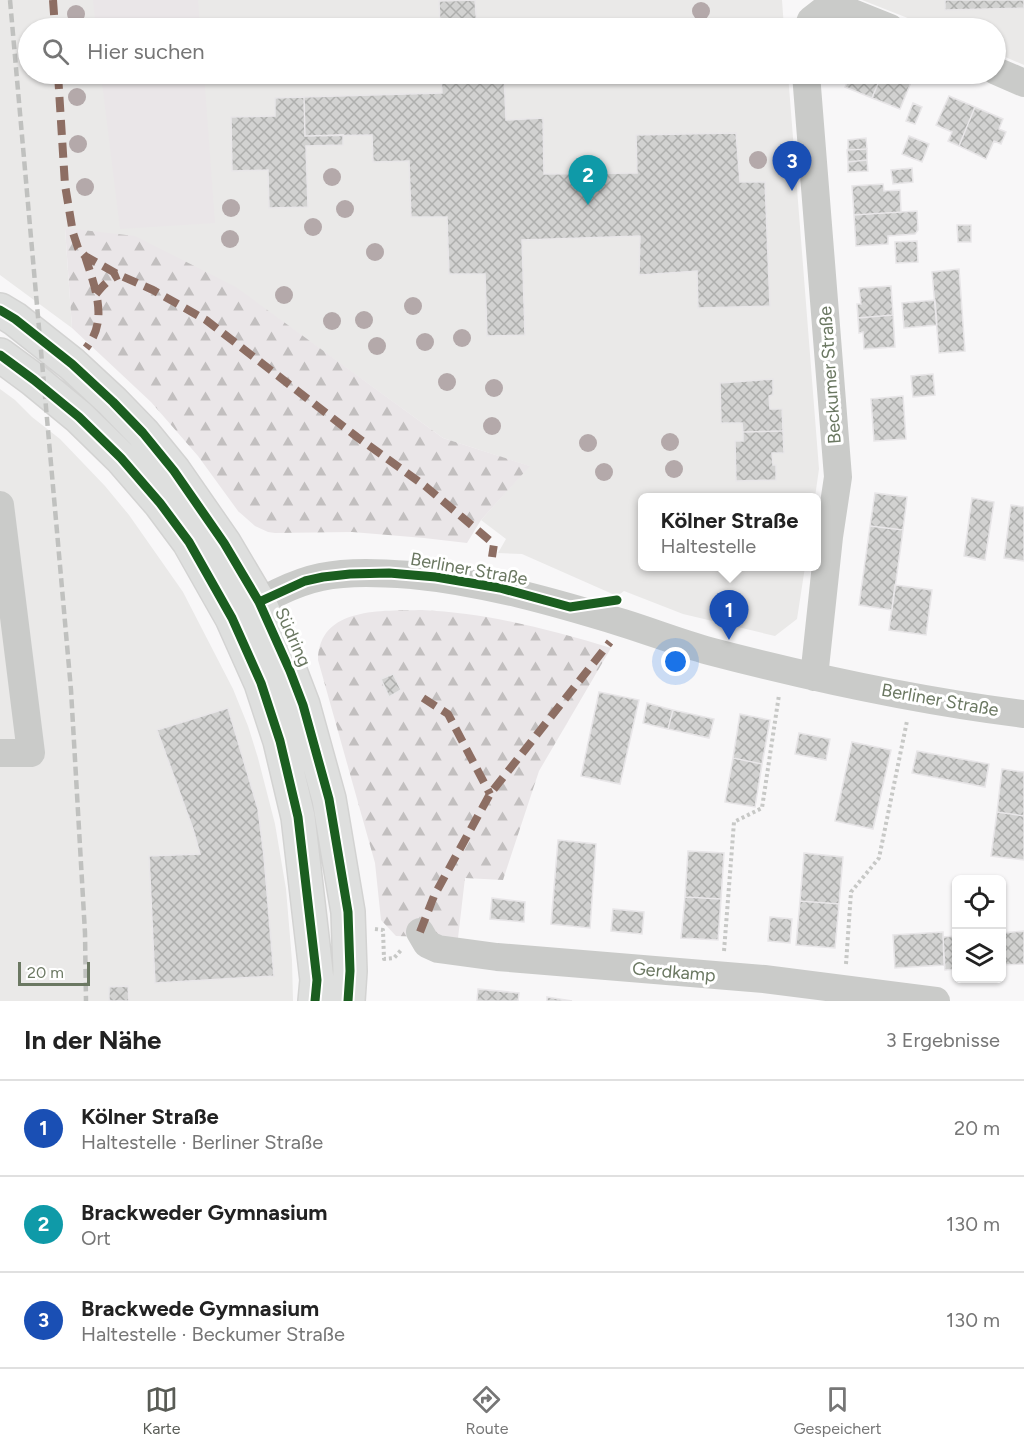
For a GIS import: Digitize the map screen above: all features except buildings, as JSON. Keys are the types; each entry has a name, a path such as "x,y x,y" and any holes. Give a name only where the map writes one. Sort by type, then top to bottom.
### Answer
{"main road":[{"name":"Südring","path":"0,309 72,364 143,433 174,471 224,543 246,610 261,683 280,741 298,817 317,980 315,1001"},
{"name":"Südring","path":"0,355 79,417 122,458 246,610 290,671 303,705 329,799 348,912 350,971 348,1001"}],"street":[{"path":"814,18 824,10 840,8 865,18"},
{"path":"1006,75 1024,83"},
{"name":"Beckumer Straße","path":"808,84 838,477 814,677"},
{"path":"0,505 31,753 0,753"},
{"name":"Berliner Straße","path":"246,610 305,581 323,577 389,573 436,577 500,588 581,610 706,650 814,677 970,707 1024,714"},
{"name":"Gerdkamp","path":"420,932 426,944 438,949 497,957 764,979 936,1001"}],"path":[{"path":"722,975 734,822 762,808 780,690"},
{"path":"844,989 851,892 879,858 908,719"},
{"path":"374,929 383,930 384,959 394,958 420,932"}],"shaded area":[{"path":"0,0 782,0 783,18 18,18 18,84 789,84 819,469 816,493 638,493 638,571 804,571 797,619 775,636 683,614 624,591 617,596 522,554 498,553 506,539 481,520 529,466 443,438 236,288 65,228 72,328 0,275"},
{"path":"862,0 1024,0 1024,65 1006,57 1006,18 908,18"},
{"path":"0,389 60,439 129,515 183,592 233,689 258,758 275,824 286,889 293,1001 0,1001"}],"green space":[{"path":"93,0 198,0 199,18 95,18"},
{"path":"102,84 205,84 215,223 120,229"},
{"path":"65,228 135,236 236,287 443,438 530,466 481,520 467,543 352,532 275,533 255,526 238,511 198,456 151,402 72,328"},
{"path":"422,610 518,623 611,648 539,771 503,880 465,878 458,938 396,936 381,920 375,863 318,660 321,642 329,630 341,621 372,612"}],"railway":[{"path":"10,0 71,690 85,933 86,1001"}],"marked path":[{"path":"53,0 54,18"},
{"path":"59,84 65,185 73,233 78,248 85,256 206,320 357,437 425,486 494,544 492,557"},
{"path":"85,256 98,304 97,326 86,348"},
{"path":"96,294 112,278 119,275"},
{"path":"420,932 434,896 490,794 610,642"},
{"path":"423,698 448,714 490,794"}],"cycle path":[{"path":"0,310 15,319 72,364 143,433 174,471 224,543 259,602 303,705 329,799 348,912 350,971 348,1001"},
{"path":"0,355 79,417 121,458 160,503 189,542 232,618 261,683 280,741 298,817 317,980 315,1001"},
{"path":"259,602 305,581 350,574 389,573 436,577 500,588 570,607 617,600"}],"place":[{"name":"Brackwede Gymnasium","path":"792,191"},
{"name":"Brackweder Gymnasium","path":"588,205"},
{"name":"Kölner Straße","path":"729,640"}]}
